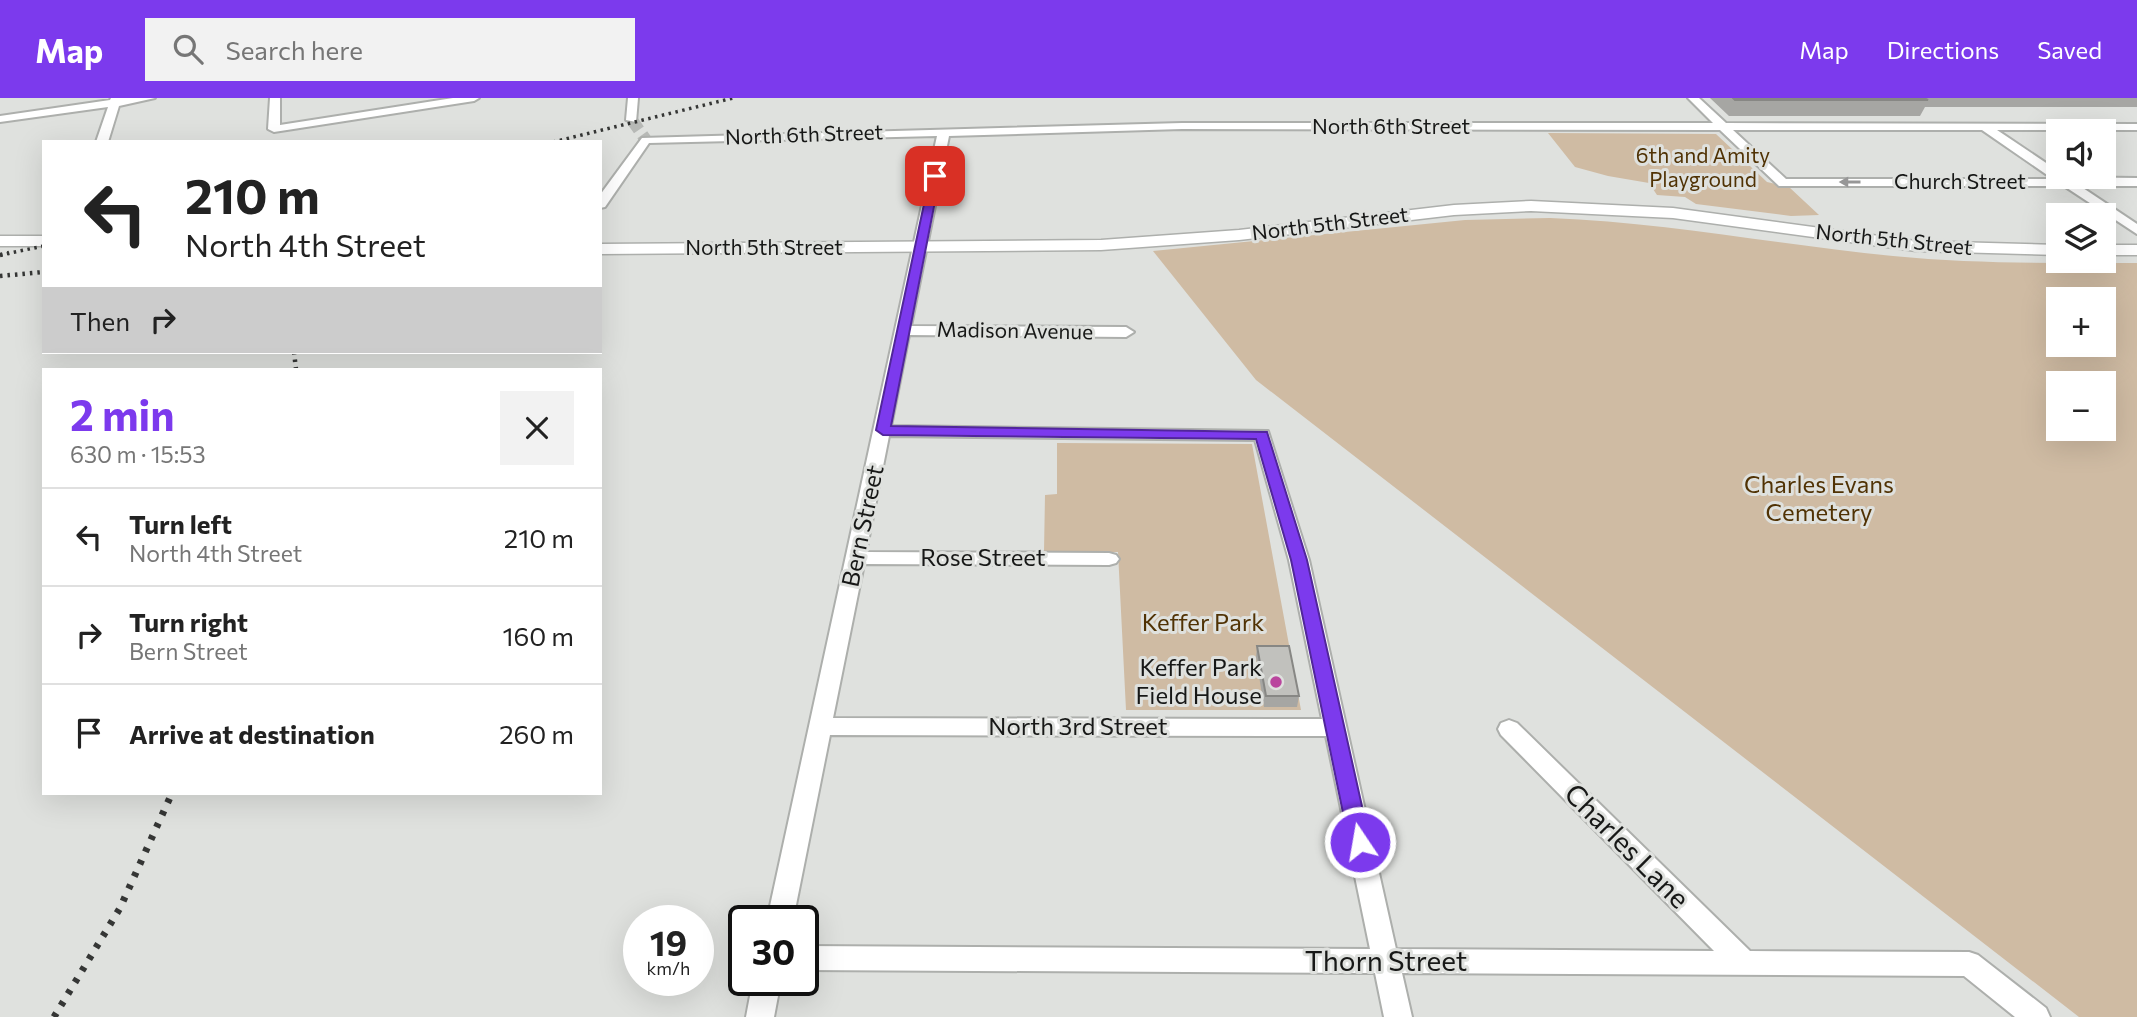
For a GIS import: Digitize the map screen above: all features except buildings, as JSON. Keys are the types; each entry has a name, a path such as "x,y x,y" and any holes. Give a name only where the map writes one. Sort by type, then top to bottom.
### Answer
{"main road":[{"name":"North 5th Street","path":"602,249 1038,247 1179,240 1301,229 1454,210 1554,206 1685,214 1916,246 2046,250"},
{"path":"0,241 42,241"},
{"path":"2116,250 2137,250"}],"street":[{"path":"0,119 115,100 150,98"},
{"path":"275,98 274,129 358,112 474,98"},
{"path":"632,120 633,98"},
{"path":"1693,98 1724,127"},
{"path":"103,140 115,100"},
{"name":"North 6th Street","path":"602,201 646,140 1187,126 2137,127"},
{"name":"Church Street","path":"1724,127 1783,183 2046,182"},
{"path":"1985,127 2046,168"},
{"name":"Bern Street","path":"783,905 944,132"},
{"name":"Church Street","path":"2116,182 2137,182"},
{"path":"2076,189 2137,230"},
{"name":"Madison Avenue","path":"903,330 1126,332"},
{"path":"883,430 1262,435 1299,560 1398,1017"},
{"name":"Rose Street","path":"857,558 1109,559"},
{"name":"North 3rd Street","path":"822,726 1335,728"},
{"name":"Charles Lane","path":"1509,729 1744,963"},
{"name":"Thorn Street","path":"819,958 1969,964 2036,1017"},
{"path":"760,1017 764,996"}],"green space":[{"name":"6th and Amity Playground","path":"1548,133 1716,134 1767,182 1789,187 1819,215 1791,216 1696,204 1685,197 1657,195 1649,183 1575,167"},
{"name":"Charles Evans Cemetery","path":"1550,218 1636,224 1923,259 2046,263 2046,273 2116,273 2116,263 2137,263 2137,1017 2079,1017 1256,380 1153,251 1465,220"},
{"name":"Keffer Park","path":"1057,443 1252,444 1301,710 1126,710 1118,552 1044,552 1045,495 1057,494"}],"tunnel":[{"path":"632,120 646,140"}],"railway":[{"path":"561,140 733,98"},
{"path":"9,253 0,255 42,246"},
{"path":"0,276 42,272"},
{"path":"294,354 296,368"},
{"path":"54,1017 120,908 171,795"}],"place":[{"name":"Keffer Park Field House","path":"1276,682"}],"route":[{"path":"935,176 883,430 1262,435 1299,560 1360,842"}]}
